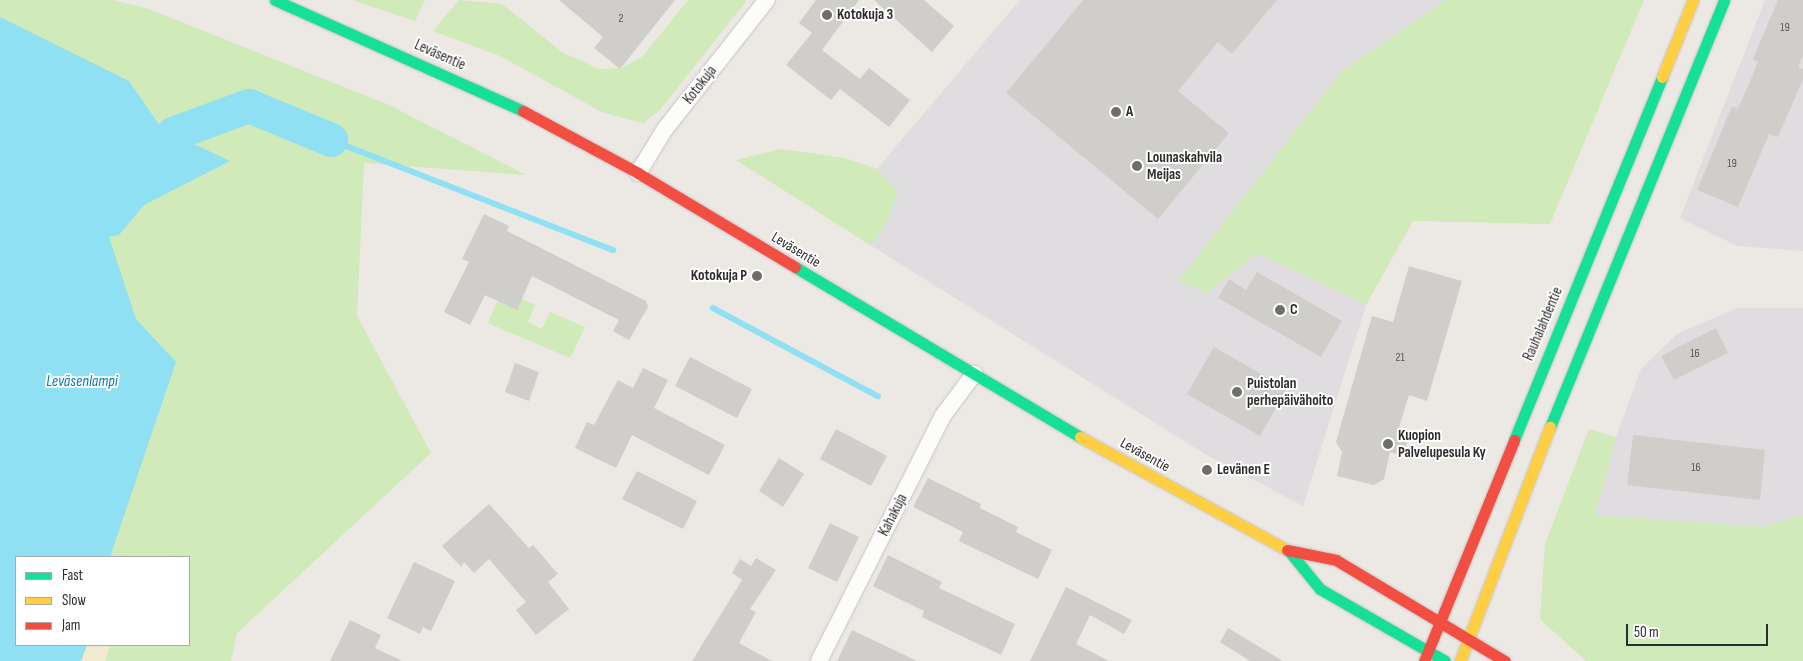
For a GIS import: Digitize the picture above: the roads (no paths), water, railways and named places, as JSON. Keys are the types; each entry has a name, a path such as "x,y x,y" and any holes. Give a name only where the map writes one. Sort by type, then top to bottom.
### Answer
{"main road":[{"name":"Leväsentie","path":"275,0 498,98 638,173 974,374 1289,551 1336,560 1505,661"},
{"name":"Rauhalahdentie","path":"1425,656 1693,0"},
{"path":"1460,661 1566,385 1724,0"},
{"name":"Leväsentie","path":"1289,551 1320,589 1425,656 1445,661"}],"street":[{"name":"Kotokuja","path":"638,173 665,129 767,0"},
{"name":"Kahakuja","path":"819,661 942,417 974,374"}],"water":[{"name":"Leväsenlampi","path":"0,17 129,81 162,129 230,161 144,205 119,235 109,237 136,319 176,362 110,556 15,556 15,646 87,646 81,661 0,661"}],"waterway":[{"path":"173,134 249,106 331,140"},
{"path":"331,140 613,250"},
{"path":"713,308 878,396"}],"place":[{"name":"Kotokuja 3","path":"827,15"},
{"name":"A","path":"1116,112"},
{"name":"Lounaskahvila Meijas","path":"1137,166"},
{"name":"Kotokuja P","path":"757,276"},
{"name":"C","path":"1280,310"},
{"name":"Puistolan perhepäivähoito","path":"1237,392"},
{"name":"Kuopion Palvelupesula Ky","path":"1388,444"},
{"name":"Levänen E","path":"1207,470"}]}
